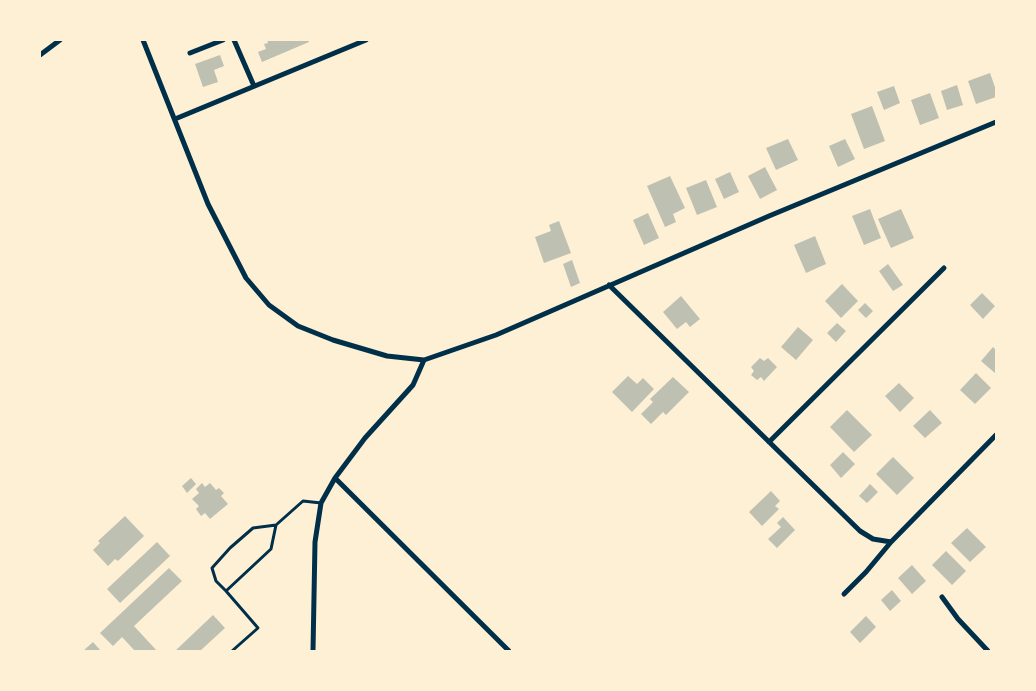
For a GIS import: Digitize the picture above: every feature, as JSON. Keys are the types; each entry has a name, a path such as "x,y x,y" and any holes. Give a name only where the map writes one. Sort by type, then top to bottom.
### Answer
{"street":[{"path":"40,55 60,40"},
{"path":"143,40 208,204 246,278 269,305 298,326 333,340 387,356 424,360 496,334 996,122"},
{"path":"190,53 223,40"},
{"path":"234,40 254,86"},
{"path":"175,118 366,40"},
{"path":"769,442 944,268"},
{"path":"609,285 860,531 873,539 891,542"},
{"path":"313,651 315,542 321,503 335,478 365,438 413,384 424,360"},
{"path":"844,594 866,572 891,542 996,435"},
{"path":"991,440 996,445"},
{"path":"335,478 509,651"},
{"path":"942,597 958,619 988,651"}],"lane":[{"path":"232,651 258,628 216,581 212,568 253,528 276,525 303,501 321,503"},
{"path":"226,591 271,549 276,525"}],"building":[{"path":"267,40 308,40 309,42 262,62 258,52 266,49 264,44 268,43"},
{"path":"220,55 224,66 214,70 218,82 203,87 195,64"},
{"path":"990,73 996,90 996,97 976,104 968,81"},
{"path":"957,85 963,105 947,110 941,91"},
{"path":"894,86 900,103 884,110 877,92"},
{"path":"930,93 939,118 920,125 911,100"},
{"path":"872,106 885,141 864,149 851,114"},
{"path":"788,139 798,160 776,170 766,148"},
{"path":"845,139 855,159 838,167 829,146"},
{"path":"765,167 777,190 760,199 748,176"},
{"path":"730,172 739,192 724,199 715,179"},
{"path":"670,176 685,208 673,214 676,222 665,227 647,186"},
{"path":"706,180 717,207 697,215 686,188"},
{"path":"870,209 881,238 864,245 852,216"},
{"path":"901,209 914,238 891,248 878,219"},
{"path":"648,213 659,238 644,245 633,220"},
{"path":"559,221 571,253 544,263 535,237 551,231 549,225"},
{"path":"815,236 826,264 806,273 794,245"},
{"path":"572,260 580,283 571,287 563,264"},
{"path":"888,264 903,285 893,291 879,271"},
{"path":"842,284 858,301 841,318 825,301"},
{"path":"982,293 995,306 983,319 970,305"},
{"path":"681,296 700,319 690,327 686,322 677,329 663,312"},
{"path":"865,303 873,311 866,318 858,310"},
{"path":"837,323 846,331 836,342 827,333"},
{"path":"798,327 813,340 796,360 781,347"},
{"path":"993,347 996,350 996,374 981,361"},
{"path":"760,358 764,361 768,358 777,367 764,381 761,377 757,380 751,375 754,371 751,367"},
{"path":"976,373 991,388 975,404 960,390"},
{"path":"628,376 637,384 643,378 654,389 632,412 612,392"},
{"path":"673,377 689,392 666,415 663,412 651,424 641,414 653,402 650,399"},
{"path":"899,383 914,398 900,412 885,396"},
{"path":"847,410 872,435 854,452 830,427"},
{"path":"930,410 942,423 925,438 913,426"},
{"path":"843,452 855,464 841,478 830,465"},
{"path":"893,457 914,478 897,495 876,474"},
{"path":"191,478 196,484 187,493 182,486"},
{"path":"202,483 205,487 210,483 216,490 219,488 224,493 221,496 228,504 210,519 205,513 201,516 196,509 199,506 192,499 199,493 196,489"},
{"path":"870,484 878,492 867,503 859,496"},
{"path":"771,491 780,501 775,506 779,509 762,526 749,512"},
{"path":"125,516 144,536 118,561 115,559 108,566 93,550 100,543 98,541"},
{"path":"783,517 795,530 777,548 768,539 781,527 777,523"},
{"path":"967,528 986,547 970,562 951,543"},
{"path":"157,542 170,556 120,603 107,589"},
{"path":"946,551 966,571 952,585 932,565"},
{"path":"912,565 926,581 912,594 898,578"},
{"path":"169,568 182,581 134,626 157,651 135,651 122,637 113,646 100,633"},
{"path":"892,590 901,601 890,611 881,600"},
{"path":"213,615 225,628 200,651 175,651"},
{"path":"866,616 876,627 860,643 850,632"},
{"path":"93,642 101,651 83,651"}]}
